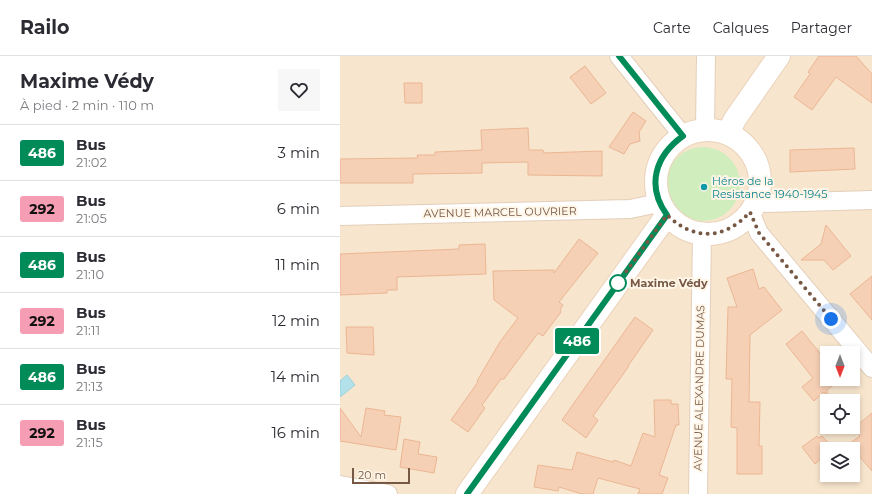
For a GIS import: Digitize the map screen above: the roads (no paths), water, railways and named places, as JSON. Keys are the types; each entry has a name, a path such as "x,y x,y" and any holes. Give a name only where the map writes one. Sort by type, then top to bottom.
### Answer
{"street":[{"path":"619,56 683,136"},
{"path":"705,130 706,56"},
{"path":"728,134 735,119 779,56"},
{"path":"705,130 717,130 742,142 752,155 758,170 760,185 754,207 741,222 729,230 716,234 702,234 685,229 663,209 655,188 656,171 662,156 672,144 683,136 705,130"},
{"path":"754,207 767,203 872,200"},
{"path":"754,207 759,233 872,368"},
{"path":"468,494 663,209"},
{"name":"AVENUE MARCEL OUVRIER","path":"340,216 663,209"},
{"name":"AVENUE ALEXANDRE DUMAS","path":"698,494 702,234"},
{"path":"340,485 388,494"}],"water":[{"path":"347,375 355,385 340,397 340,381"}],"place":[{"name":"Héros de la Resistance 1940-1945","path":"704,187"},
{"name":"Maxime Védy","path":"618,283"}]}
